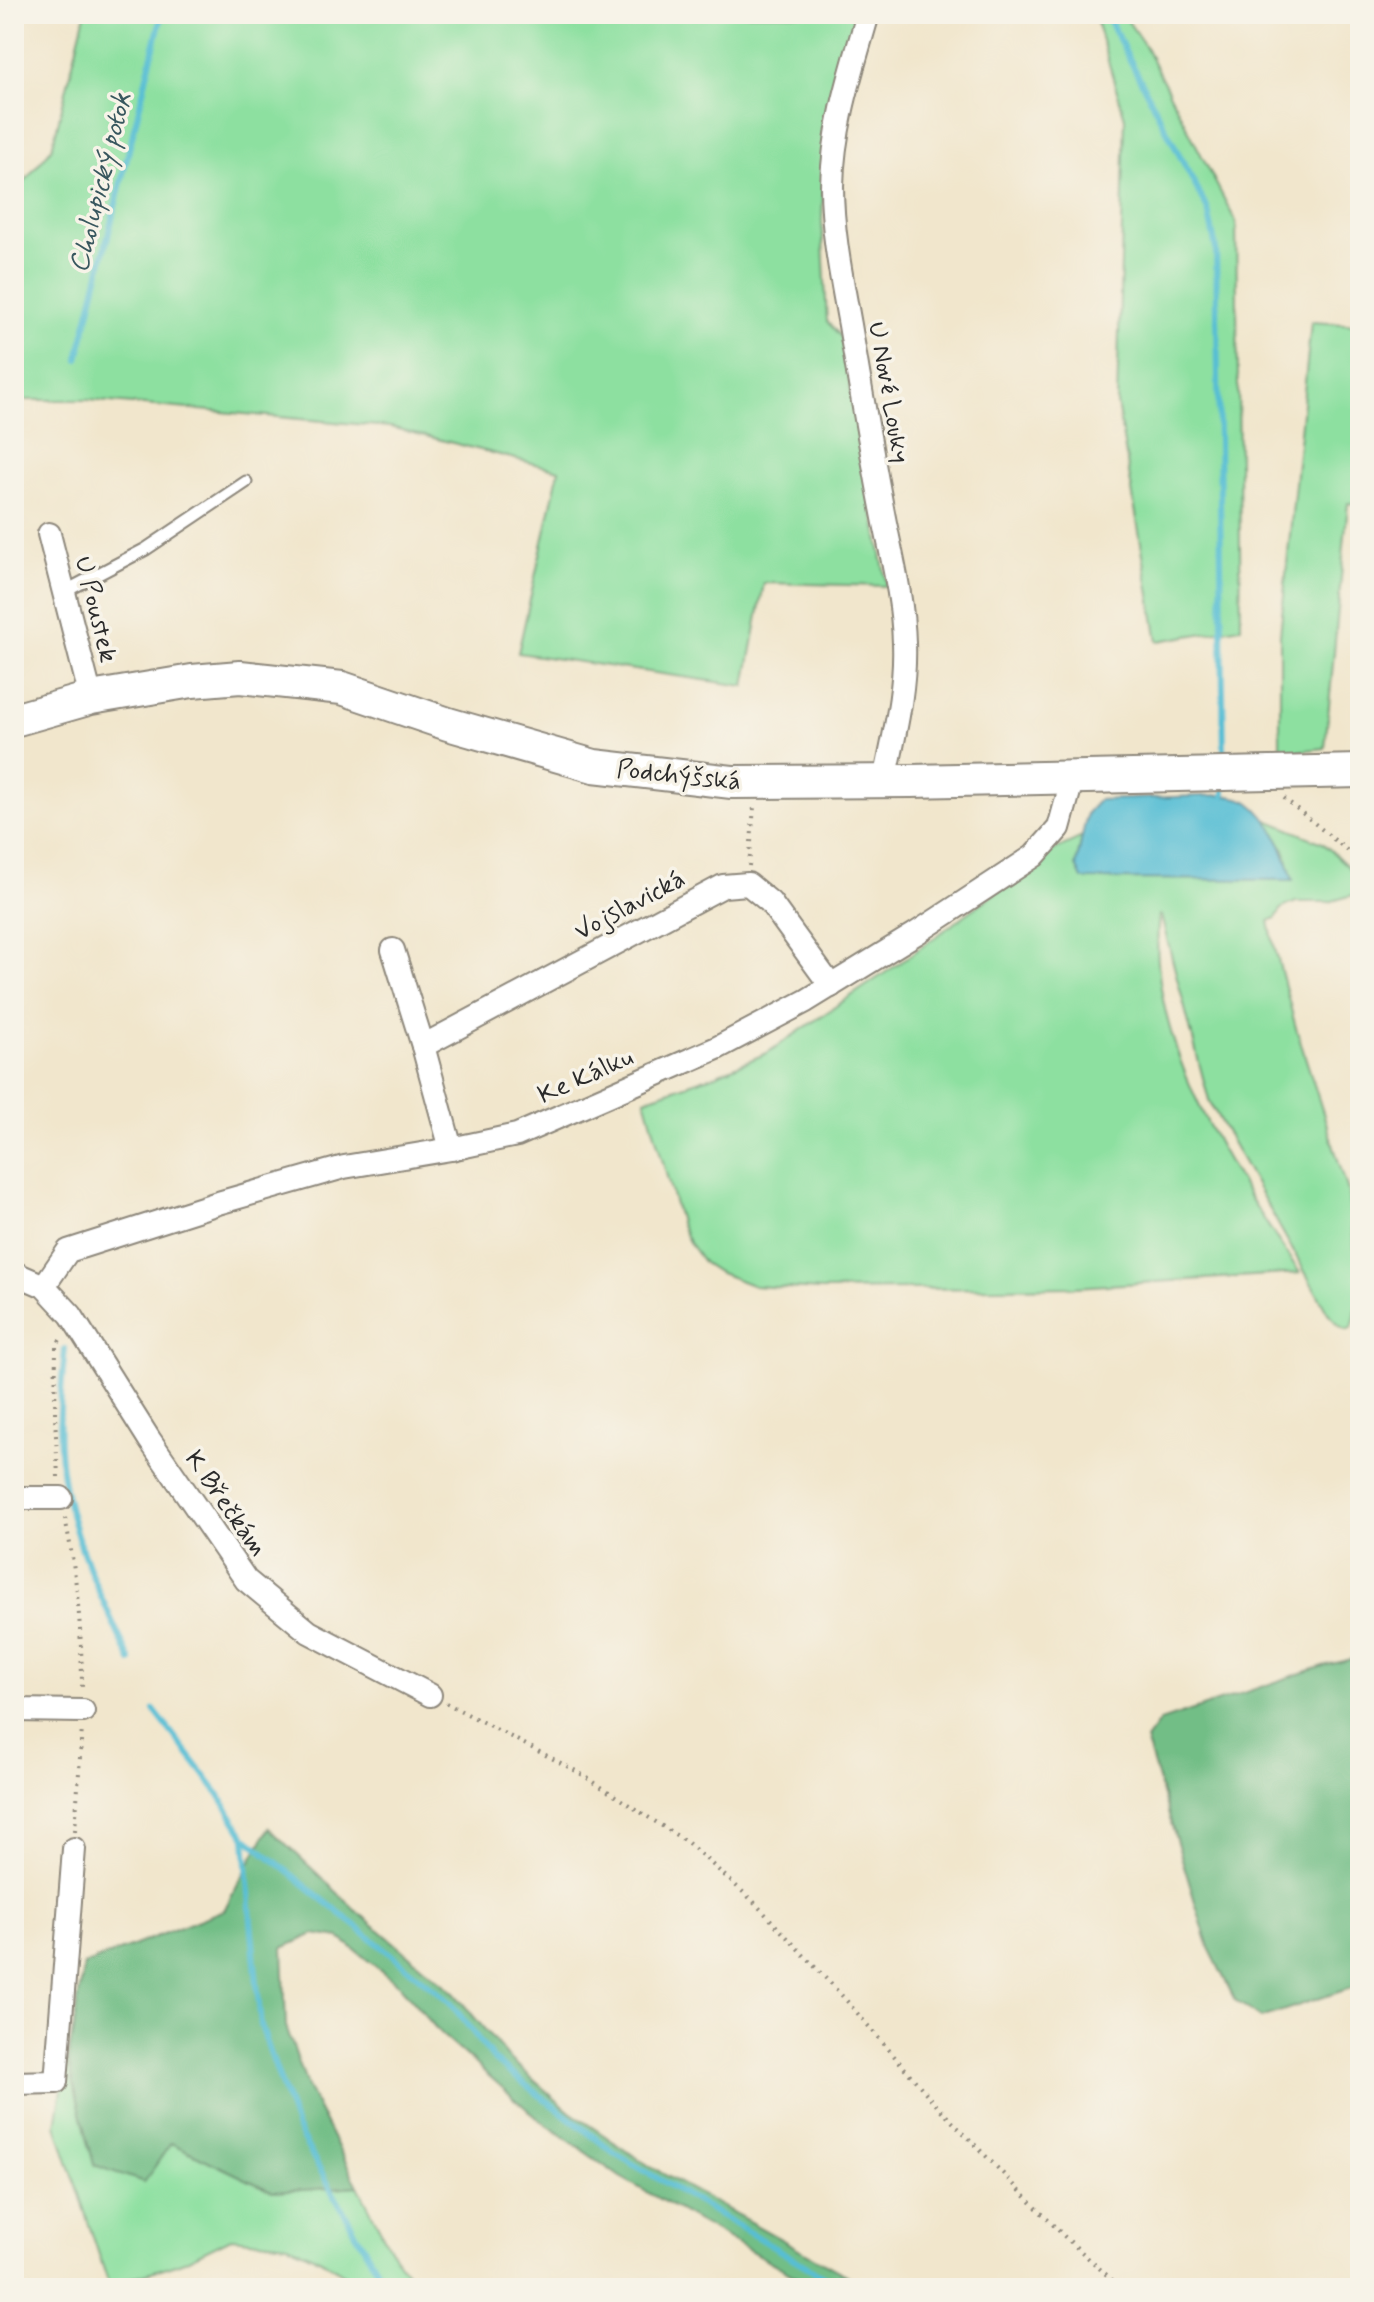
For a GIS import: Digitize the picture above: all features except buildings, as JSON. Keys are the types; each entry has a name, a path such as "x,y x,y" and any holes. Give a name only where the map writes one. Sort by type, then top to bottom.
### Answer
{"street":[{"name":"U Nové Louky","path":"868,14 844,98 832,187 845,295 871,451 900,596 904,639 905,674 885,781"},
{"name":"U Poustek","path":"49,534 91,698"},
{"name":"Podchýšská","path":"14,720 91,698 192,681 240,677 342,688 448,724 594,766 732,782 1360,771"},
{"name":"Ke Kálku","path":"44,1286 68,1251 344,1167 517,1135 717,1048 831,986 1034,856 1059,828 1073,777"},
{"path":"748,884 770,902 831,986"},
{"name":"Vojslavická","path":"423,1046 723,886 748,884"},
{"path":"393,950 451,1149"},
{"path":"14,1273 44,1286 71,1315"},
{"name":"K Břečkám","path":"71,1315 149,1439 246,1580 309,1632 430,1695"},
{"path":"14,1498 61,1498"},
{"path":"14,1710 83,1711"},
{"path":"14,2083 56,2082 74,1849"}],"lane":[{"path":"64,592 146,549 246,482"}],"path":[{"path":"1262,772 1289,804 1360,861"},
{"path":"748,884 756,782"},
{"path":"71,1315 56,1347 55,1416 57,1466 74,1567 82,1656 83,1711 74,1849"},
{"path":"430,1695 578,1772 687,1842 753,1901 846,2000 938,2107 1064,2236 1121,2288"}],"green space":[{"path":"85,14 858,14 826,119 822,221 827,321 841,337 887,586 764,583 745,686 518,653 559,470 390,427 88,400 14,400 14,194 52,148"},
{"path":"1094,14 1123,14 1145,46 1236,222 1241,627 1158,641 1117,404 1125,118"},
{"path":"1311,322 1360,325 1360,504 1348,503 1325,748 1280,753 1280,635"},
{"path":"1265,819 1323,843 1360,878 1360,893 1329,902 1296,902 1282,908 1276,918 1269,921 1296,1028 1348,1191 1359,1285 1352,1327 1347,1330 1340,1326 1328,1313 1209,1101 1159,915 1158,962 1165,1010 1179,1057 1198,1104 1222,1149 1300,1273 1075,1287 821,1290 754,1286 704,1263 681,1226 645,1099 767,1053 901,962 1054,850 1082,837 1076,866 1083,879 1292,879 1285,850"},
{"path":"1360,1657 1360,1985 1261,2018 1235,2000 1209,1948 1146,1740 1160,1721 1323,1666"},
{"path":"269,1828 358,1912 454,1993 508,2057 570,2112 651,2167 869,2288 817,2288 620,2177 536,2117 441,2034 399,1985 340,1938 314,1934 283,1948 286,2026 308,2089 358,2186 273,2192 171,2143 144,2182 94,2165 68,2060 84,1965 224,1910"},
{"path":"67,2060 171,2143 273,2192 358,2186 393,2254 419,2288 357,2288 344,2274 288,2244 231,2238 180,2263 109,2285 56,2125"}],"water":[{"path":"1224,795 1247,801 1258,809 1272,827 1293,880 1082,879 1076,866 1087,813 1099,800"}],"waterway":[{"name":"Cholupický potok","path":"78,359 162,14"},
{"path":"1106,14 1208,210 1216,249 1224,755"},
{"path":"1224,790 1224,795"},
{"name":"Cholupický potok","path":"65,1349 60,1429 61,1461 68,1501 90,1571 131,1661"},
{"name":"Cholupický potok","path":"154,1710 216,1790 245,1837 261,2026 296,2127 387,2288"},
{"path":"245,1837 449,2001 495,2061 616,2154 843,2288"}]}
